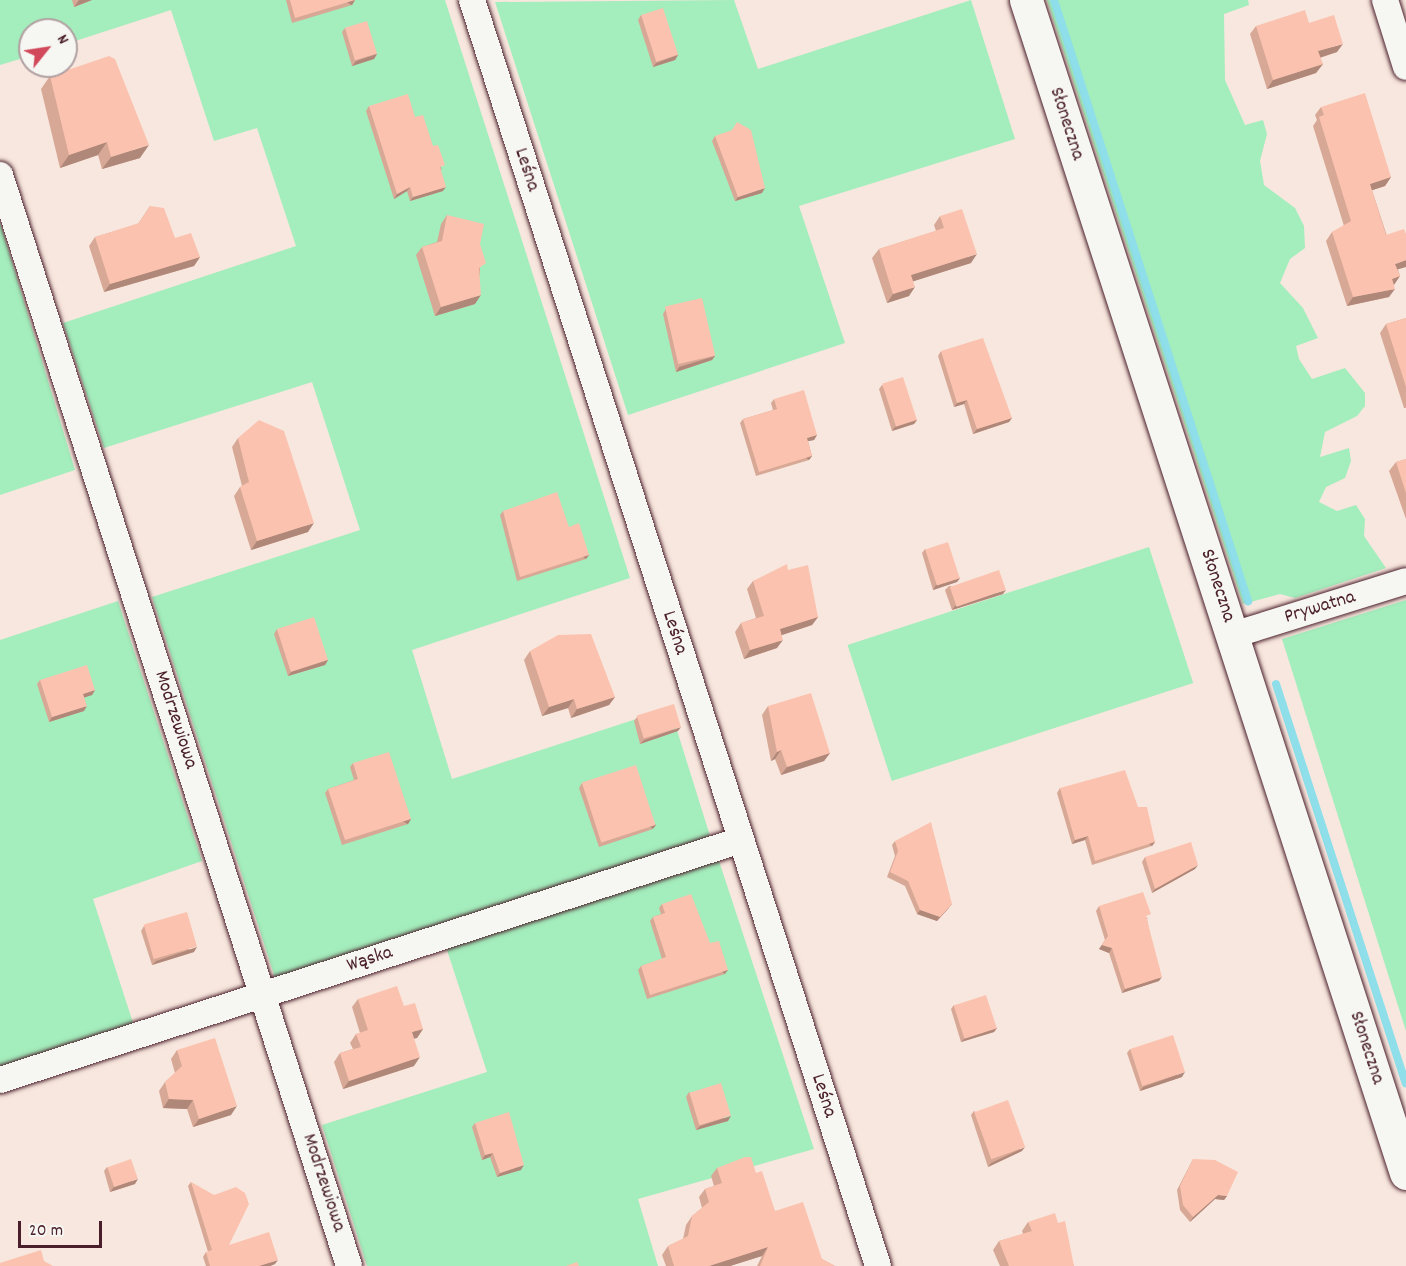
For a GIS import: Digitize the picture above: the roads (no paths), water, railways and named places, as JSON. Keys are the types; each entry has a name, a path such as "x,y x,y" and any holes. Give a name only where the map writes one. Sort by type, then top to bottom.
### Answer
{"main road":[{"name":"Słoneczna","path":"1026,0 1406,1173"}],"street":[{"name":"Leśna","path":"472,0 878,1266"},
{"path":"1384,0 1406,67"},
{"name":"Modrzewiowa","path":"0,175 349,1266"},
{"name":"Prywatna","path":"1233,635 1406,581"},
{"name":"Wąska","path":"0,1080 741,840"}],"waterway":[{"path":"1054,0 1248,601"},
{"path":"1276,684 1406,1083"}]}
